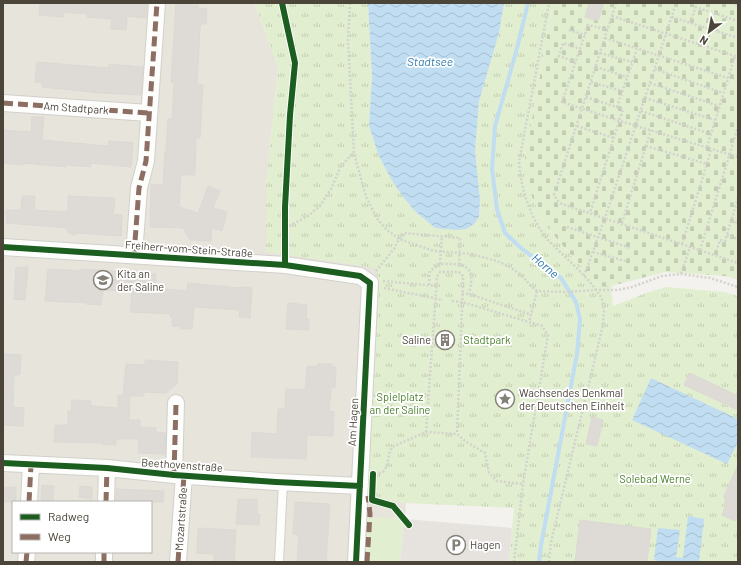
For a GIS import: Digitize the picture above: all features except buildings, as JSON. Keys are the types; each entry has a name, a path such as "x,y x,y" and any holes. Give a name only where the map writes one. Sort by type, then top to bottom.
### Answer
{"street":[{"path":"134,255 139,188 146,161 157,3"},
{"name":"Am Stadtpark","path":"3,103 149,113"},
{"name":"Freiherr-vom-Stein-Straße","path":"3,247 285,265 360,276 370,283"},
{"name":"Am Hagen","path":"356,562 370,283"},
{"name":"Mozartstraße","path":"176,403 179,475 178,562"},
{"name":"Beethovenstraße","path":"3,463 107,468 179,475 284,482 360,480"},
{"path":"29,501 31,465"},
{"path":"106,501 107,468"}],"lane":[{"path":"279,562 284,482"}],"path":[{"path":"350,3 348,40 354,153 366,197 378,220 387,230 399,239 434,251 471,254 497,261 521,274 537,291 564,292 618,290 632,287 662,276 681,274 710,278 738,287"},
{"path":"549,3 519,162 520,173 526,201 538,225 547,238 584,276 603,302 603,325 551,542 549,562"},
{"path":"616,3 554,194 558,201 562,204 738,263"},
{"path":"584,276 605,218 676,3"},
{"path":"690,23 696,3"},
{"path":"731,3 738,5"},
{"path":"695,7 738,21"},
{"path":"612,16 737,56 728,78 707,147"},
{"path":"672,17 738,38"},
{"path":"608,30 588,25 562,102 738,157"},
{"path":"569,30 585,35"},
{"path":"605,38 728,78"},
{"path":"575,62 559,56 563,43 580,49"},
{"path":"617,107 637,48"},
{"path":"600,53 632,62"},
{"path":"596,67 627,77"},
{"path":"655,69 724,93"},
{"path":"591,82 622,91"},
{"path":"650,83 719,106"},
{"path":"586,97 623,109 590,213"},
{"path":"645,98 715,120"},
{"path":"641,111 711,134"},
{"path":"576,126 614,138"},
{"path":"700,250 738,127"},
{"path":"622,224 651,130"},
{"path":"646,146 707,164"},
{"path":"682,244 712,149"},
{"path":"286,228 308,216 320,206 331,189 341,166 354,153"},
{"path":"715,255 720,240 725,241 737,206 738,198"},
{"path":"731,221 738,223"},
{"path":"567,227 631,248"},
{"path":"370,283 378,268 390,254 404,233 460,238 459,265"},
{"path":"727,235 738,239"},
{"path":"440,264 442,236"},
{"path":"681,274 690,246"},
{"path":"593,252 625,261"},
{"path":"429,285 430,271 440,264 459,265 466,268 471,275 469,294"},
{"path":"426,432 437,276 440,272 459,272 463,276 456,434"},
{"path":"370,283 382,281 436,286"},
{"path":"370,283 383,288 435,300 443,300"},
{"path":"530,322 537,291"},
{"path":"462,294 469,294 532,315"},
{"path":"452,301 462,302 542,326 548,335 523,484 514,562"},
{"path":"360,480 373,474 383,472 392,447 426,432 456,434 486,453 489,473 498,481 523,484"}],"shaded area":[{"path":"3,3 254,3 278,67 266,187 377,268 368,491 382,499 406,503 405,519 365,517 363,562 3,562"},
{"name":"Hagen","path":"405,519 512,528 509,562 400,562"}],"green space":[{"name":"Stadtpark","path":"254,3 368,3 372,76 369,126 379,156 391,179 403,197 416,212 435,228 479,217 480,200 475,151 479,101 499,33 504,3 553,3 524,163 533,200 549,229 597,283 601,286 611,286 613,306 666,287 724,292 738,296 738,557 736,562 509,562 514,508 406,503 382,499 368,492 377,268 266,252 266,187 278,67"},
{"path":"553,3 738,3 738,280 725,276 665,272 611,286 601,286 555,237 540,216 530,192 524,163"},
{"path":"365,517 405,519 400,562 363,562"}],"water":[{"name":"Stadtsee","path":"368,3 504,3 499,33 479,101 475,151 480,200 479,217 474,224 466,229 457,230 435,228 416,212 403,197 391,179 379,156 369,126 372,76"},
{"path":"651,378 738,419 738,442 727,464 632,420"},
{"path":"688,516 704,519 699,562 665,562 654,560 658,528 680,530 676,557 683,558"}],"waterway":[{"name":"Horne","path":"528,3 495,126 492,169 497,209 505,233 521,248 561,278 576,302 580,319 577,354 539,562"}],"marked path":[{"path":"134,255 139,188 146,161 157,3"},
{"path":"3,103 149,113"},
{"path":"174,475 176,403"},
{"path":"29,501 31,465"},
{"path":"106,501 107,468"},
{"path":"178,562 184,475"},
{"path":"367,562 370,514 368,496"},
{"path":"26,562 27,553"},
{"path":"104,553 104,562"}],"cycle path":[{"path":"282,3 295,63 290,115 285,207 285,265"},
{"path":"3,247 285,265 360,276 370,283 356,562"},
{"path":"3,463 107,468 174,475 360,486"},
{"path":"373,474 372,500 393,506 409,525"}],"place":[{"name":"Kita an der Saline","path":"103,280"},
{"name":"Saline","path":"445,340"},
{"name":"Wachsendes Denkmal der Deutschen Einheit","path":"505,399"},
{"name":"Hagen","path":"456,545"}],"park label":[{"name":"Spielplatz an der Saline","path":"400,403"},
{"name":"Solebad Werne","path":"655,479"}]}
